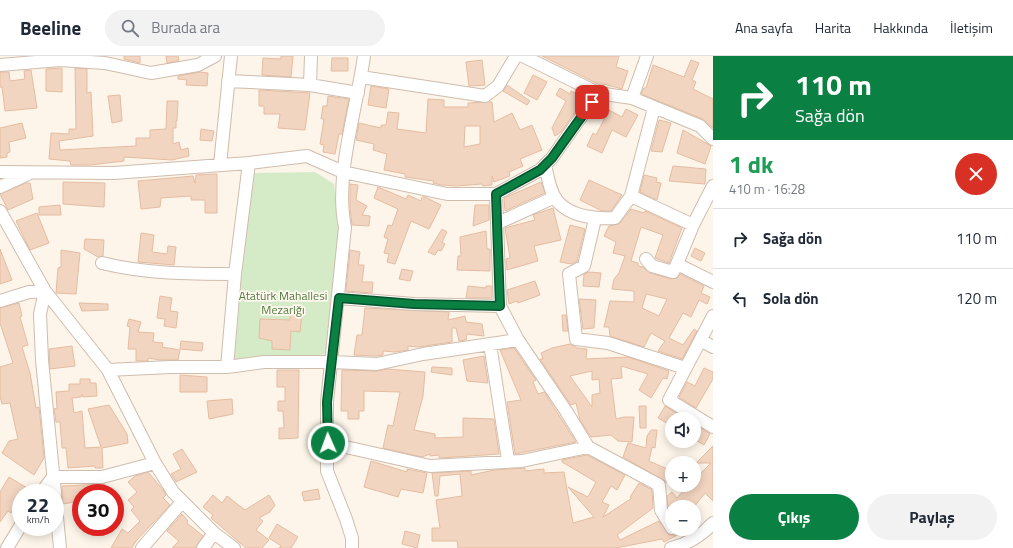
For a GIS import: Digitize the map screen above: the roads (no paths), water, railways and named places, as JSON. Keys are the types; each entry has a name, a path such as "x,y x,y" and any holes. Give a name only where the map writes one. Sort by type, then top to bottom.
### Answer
{"street":[{"path":"0,66 60,60 104,60 151,73 198,65 215,56"},
{"path":"220,165 231,56"},
{"path":"310,85 311,56"},
{"path":"352,548 352,538 346,519 327,471 327,402 339,298 345,227 341,210 343,172 364,56"},
{"path":"361,77 485,96 498,86 516,56"},
{"path":"523,56 598,93 632,98 700,126 713,139"},
{"path":"632,98 647,56"},
{"path":"228,81 310,85 358,93"},
{"path":"0,172 114,173 249,163 307,156 343,172 447,194 496,194 540,170 552,158 598,93"},
{"path":"545,165 558,203 571,211 595,219 615,218 631,196 654,108"},
{"path":"227,367 235,274 249,163"},
{"path":"0,187 30,173"},
{"path":"646,259 652,266 673,272 693,225 713,186"},
{"path":"496,194 500,306 518,340 588,447 659,485 661,510 665,517"},
{"path":"631,196 693,225"},
{"path":"498,223 555,197"},
{"path":"0,211 45,291 108,370 155,463 173,492 214,533 234,548"},
{"path":"595,219 584,266 569,274 576,339 608,343 685,368"},
{"path":"102,263 125,269 152,272 235,274"},
{"path":"677,264 713,282"},
{"path":"0,301 29,292 45,291"},
{"path":"45,291 40,321 54,484"},
{"path":"339,298 414,304 500,306"},
{"path":"713,316 702,341 685,368 669,400 713,427"},
{"path":"108,370 170,366 227,367 264,362 332,362 377,364 423,354 518,340"},
{"path":"702,341 713,347"},
{"path":"490,344 508,460"},
{"path":"328,443 430,466 508,460 522,461 542,458 588,447"},
{"path":"53,477 102,477 155,463"},
{"path":"48,484 53,477"},
{"path":"142,548 182,502"},
{"path":"674,536 676,547 701,535 713,523"},
{"path":"203,548 214,533"},
{"path":"7,548 14,536"},
{"path":"59,536 60,548"}],"park label":[{"name":"Atatürk Mahallesi Mezarlğı","path":"283,302"}]}
